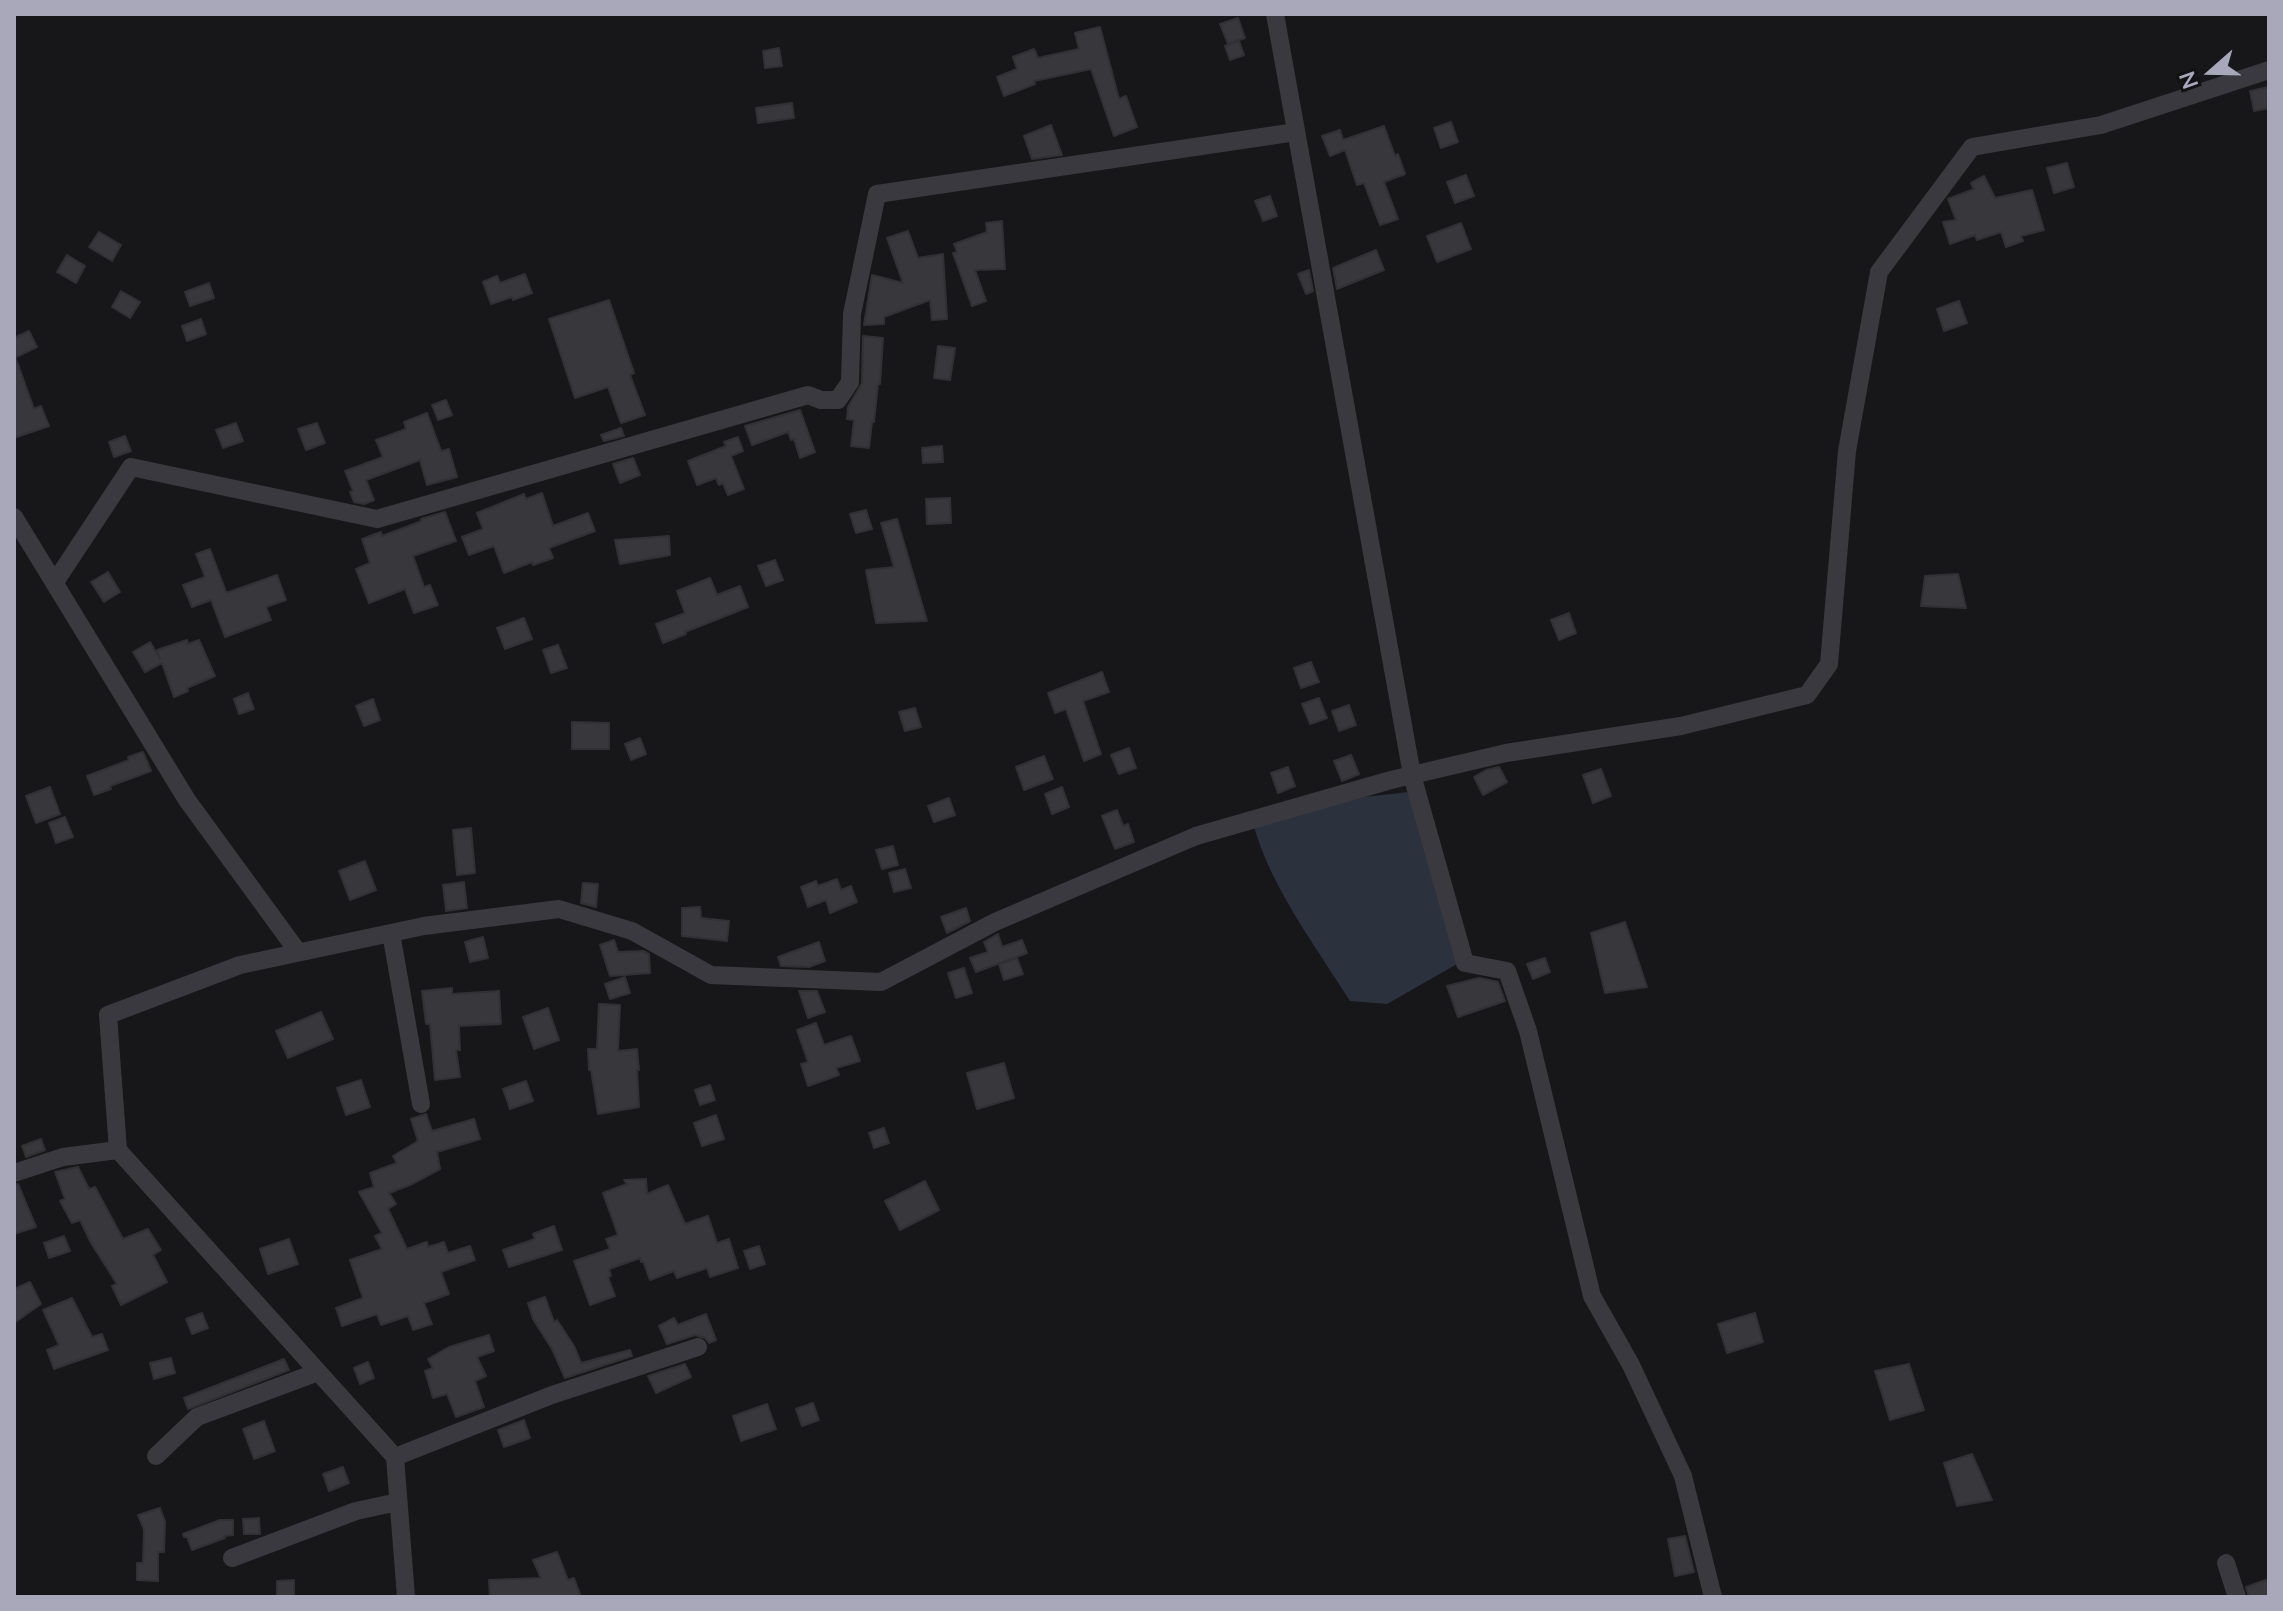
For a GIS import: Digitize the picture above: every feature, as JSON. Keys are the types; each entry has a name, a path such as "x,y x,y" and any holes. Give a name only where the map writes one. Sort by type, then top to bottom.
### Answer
{"street":[{"path":"1275,14 1412,775 1465,963 1507,971 1528,1031 1592,1296 1631,1365 1683,1476 1713,1597"},
{"path":"406,1597 395,1457 118,1150 108,1015 240,965 424,926 559,909 632,931 711,975 881,982 995,922 1196,836 1412,775 1506,753 1681,726 1807,695 1829,664 1847,451 1879,272 1972,147 2101,125 2269,70"},
{"path":"55,582 131,467 377,519 808,395 821,400 838,400 850,382 852,314 877,194 1296,132"},
{"path":"14,517 187,800 298,952"},
{"path":"391,933 421,1104"},
{"path":"14,1173 63,1157 118,1150"},
{"path":"395,1457 552,1395 698,1347"},
{"path":"156,1456 197,1417 318,1372"},
{"path":"232,1558 356,1511 398,1502"},
{"path":"2226,1563 2237,1597"}],"water":[{"path":"1409,792 1457,964 1387,1004 1350,1001 1283,893 1254,826 1364,797"}],"building":[{"path":"1238,18 1245,38 1228,44 1220,24"},
{"path":"1100,27 1119,99 1126,96 1137,127 1114,136 1091,69 1034,81 1035,84 1004,96 997,77 1017,69 1013,57 1034,49 1038,58 1079,49 1075,33"},
{"path":"1239,41 1244,55 1230,60 1225,46"},
{"path":"779,48 782,66 765,68 763,51"},
{"path":"2269,87 2269,108 2254,111 2250,91"},
{"path":"792,103 794,118 758,123 756,108"},
{"path":"1451,122 1458,142 1441,148 1434,128"},
{"path":"1051,125 1062,155 1032,159 1024,136"},
{"path":"1384,126 1405,174 1384,182 1398,219 1380,225 1364,183 1357,185 1345,150 1330,156 1322,136 1340,130 1343,140"},
{"path":"2067,163 2074,187 2054,193 2047,168"},
{"path":"1466,175 1474,196 1455,203 1447,182"},
{"path":"1984,176 1995,198 2032,190 2044,230 2021,236 2023,241 2006,247 2001,232 1977,240 1975,235 1950,244 1943,222 1956,220 1948,199 1974,189 1971,183"},
{"path":"1270,196 1277,216 1263,221 1255,201"},
{"path":"1002,221 1005,269 975,270 986,301 972,306 953,253 957,252 954,244 987,232 986,223"},
{"path":"1461,223 1471,249 1437,262 1427,236"},
{"path":"908,231 918,258 943,254 947,319 932,320 930,300 884,317 884,324 864,325 872,275 903,283 887,238"},
{"path":"99,232 121,245 112,261 89,247"},
{"path":"1376,250 1384,270 1337,289 1333,268"},
{"path":"67,255 85,266 76,283 57,272"},
{"path":"1309,270 1313,291 1306,294 1298,274"},
{"path":"525,274 532,293 491,304 483,282 497,276 500,283"},
{"path":"209,283 214,298 190,306 185,292"},
{"path":"121,291 140,302 130,318 112,307"},
{"path":"609,300 645,415 621,423 608,387 575,398 549,319"},
{"path":"1959,301 1967,323 1944,331 1937,309"},
{"path":"201,319 206,334 187,341 182,326"},
{"path":"29,331 37,347 14,358 14,338"},
{"path":"863,336 883,338 880,384 869,448 851,446 854,420 847,419 848,407 862,383"},
{"path":"938,346 955,348 950,380 934,378"},
{"path":"14,359 34,409 41,406 49,426 14,438"},
{"path":"446,400 452,415 438,420 432,405"},
{"path":"800,410 815,452 800,458 794,439 791,440 788,432 752,445 745,426"},
{"path":"427,413 441,451 449,449 457,477 427,485 420,460 366,480 374,500 364,504 354,502 345,471 383,457 376,440 406,429 404,422"},
{"path":"236,423 243,441 223,448 216,430"},
{"path":"317,423 325,443 306,450 298,429"},
{"path":"621,428 624,436 604,441 601,435"},
{"path":"125,436 131,451 114,457 109,442"},
{"path":"738,437 743,451 731,456 744,489 728,495 723,483 719,485 716,478 697,485 688,461 726,446 724,442"},
{"path":"942,446 943,462 923,463 922,448"},
{"path":"633,458 640,475 620,483 613,464"},
{"path":"542,493 553,526 588,513 595,531 549,548 553,558 504,573 494,546 469,555 462,537 483,529 477,513 524,494 526,499"},
{"path":"950,498 951,523 927,524 926,499"},
{"path":"866,510 872,529 856,533 850,514"},
{"path":"445,512 456,541 413,556 424,587 430,585 438,605 414,613 405,589 369,603 356,569 370,563 362,539 381,532 382,536"},
{"path":"897,519 927,621 876,623 866,570 894,567 881,523"},
{"path":"669,536 670,555 620,564 615,540"},
{"path":"210,549 226,592 277,575 286,600 266,607 271,620 225,637 211,600 192,607 183,585 205,577 196,554"},
{"path":"775,560 783,580 766,586 758,566"},
{"path":"108,572 120,592 104,602 91,582"},
{"path":"1958,574 1966,608 1921,606 1925,576"},
{"path":"710,578 717,595 740,586 748,607 663,643 656,624 685,613 677,591"},
{"path":"1569,613 1576,633 1559,640 1551,620"},
{"path":"524,618 532,639 505,649 497,628"},
{"path":"187,640 188,644 199,640 215,676 174,697 162,663 145,672 133,652 150,642 160,659 157,650"},
{"path":"558,645 567,668 551,673 543,650"},
{"path":"1311,662 1319,682 1301,688 1294,668"},
{"path":"1102,672 1109,692 1083,701 1101,754 1084,761 1066,709 1055,713 1048,693"},
{"path":"248,693 254,709 239,714 234,699"},
{"path":"1319,698 1327,718 1310,724 1302,704"},
{"path":"373,699 380,720 364,726 356,706"},
{"path":"1349,705 1356,725 1339,731 1332,711"},
{"path":"915,708 921,727 905,731 899,712"},
{"path":"572,722 609,723 609,749 572,749"},
{"path":"640,738 646,754 631,760 625,744"},
{"path":"1129,748 1136,768 1119,774 1111,755"},
{"path":"143,752 151,771 94,795 87,776"},
{"path":"1351,755 1359,774 1342,781 1334,761"},
{"path":"1044,756 1053,779 1024,790 1016,767"},
{"path":"1288,767 1295,786 1278,793 1271,773"},
{"path":"1499,767 1507,782 1483,795 1474,777"},
{"path":"1601,769 1611,796 1593,803 1583,775"},
{"path":"50,787 60,814 36,823 26,796"},
{"path":"1062,787 1069,807 1052,814 1045,794"},
{"path":"949,798 955,815 934,822 928,806"},
{"path":"1117,810 1123,826 1128,824 1134,842 1115,849 1102,816"},
{"path":"65,817 73,837 56,843 49,823"},
{"path":"471,828 475,873 457,875 453,830"},
{"path":"893,846 898,865 882,869 876,850"},
{"path":"365,861 376,890 350,900 339,871"},
{"path":"905,869 911,888 894,892 889,873"},
{"path":"837,879 841,890 851,886 857,902 830,913 826,900 808,907 801,887 816,881 818,886"},
{"path":"464,882 467,908 446,911 443,885"},
{"path":"583,883 598,884 596,907 581,903"},
{"path":"700,907 701,918 729,921 727,941 682,936 682,908"},
{"path":"966,908 970,921 947,933 941,917"},
{"path":"1625,922 1647,987 1605,993 1591,933"},
{"path":"998,934 1002,947 1022,940 1027,953 976,972 970,958 988,952 984,942"},
{"path":"483,937 488,958 470,962 465,942"},
{"path":"614,940 618,952 643,951 649,954 650,973 610,976 600,945"},
{"path":"819,942 825,961 809,967 781,966 778,957"},
{"path":"1017,958 1023,974 1004,980 999,964"},
{"path":"1545,958 1550,972 1533,979 1527,964"},
{"path":"964,968 972,993 956,998 948,973"},
{"path":"625,977 630,993 610,999 605,984"},
{"path":"1479,978 1498,982 1505,1001 1458,1017 1447,986"},
{"path":"452,988 452,994 499,991 501,1024 459,1026 460,1050 456,1050 460,1077 435,1080 430,1024 426,1024 422,991"},
{"path":"799,991 817,991 825,1012 808,1018"},
{"path":"599,1004 620,1005 618,1051 637,1049 639,1107 598,1114 588,1049 597,1049"},
{"path":"548,1008 559,1040 534,1049 523,1017"},
{"path":"321,1012 333,1039 288,1058 276,1031"},
{"path":"816,1023 824,1045 851,1036 860,1061 836,1068 839,1075 808,1086 801,1064 808,1062 797,1030"},
{"path":"1004,1063 1014,1098 977,1109 967,1073"},
{"path":"361,1080 370,1107 346,1115 337,1088"},
{"path":"526,1081 533,1101 510,1109 503,1089"},
{"path":"710,1085 715,1100 700,1105 695,1090"},
{"path":"426,1114 432,1131 474,1119 480,1139 437,1152 440,1169 389,1193 396,1204 388,1209 407,1249 427,1242 428,1247 444,1242 448,1253 470,1246 475,1260 441,1272 449,1294 424,1303 432,1324 413,1330 408,1316 381,1325 377,1314 342,1326 336,1308 363,1298 350,1260 382,1249 375,1236 382,1233 359,1192 374,1187 370,1173 397,1163 393,1156 418,1141 411,1119"},
{"path":"716,1115 724,1139 702,1146 694,1123"},
{"path":"884,1128 889,1143 874,1148 869,1133"},
{"path":"41,1139 45,1150 26,1157 22,1146"},
{"path":"78,1167 89,1189 95,1187 123,1239 148,1229 161,1250 153,1255 167,1282 121,1305 112,1286 117,1284 80,1220 72,1223 60,1201 65,1199 55,1172"},
{"path":"646,1179 647,1194 668,1185 685,1224 708,1216 717,1243 729,1239 738,1268 710,1277 707,1268 677,1278 674,1271 650,1280 640,1258 609,1269 611,1276 608,1277 615,1296 590,1305 574,1261 610,1249 606,1239 618,1235 603,1193 627,1184 624,1180"},
{"path":"925,1181 939,1210 900,1230 885,1201"},
{"path":"18,1184 36,1227 14,1234 14,1185"},
{"path":"554,1226 562,1250 509,1267 503,1250 535,1239 533,1234"},
{"path":"64,1236 70,1251 49,1258 44,1243"},
{"path":"289,1239 298,1264 268,1274 260,1249"},
{"path":"759,1246 765,1264 750,1269 744,1251"},
{"path":"30,1282 41,1304 14,1323 14,1289"},
{"path":"545,1297 554,1322 557,1320 581,1363 630,1350 632,1356 565,1378 533,1319 528,1303"},
{"path":"72,1298 92,1337 102,1334 108,1350 54,1369 47,1350 59,1345 43,1310"},
{"path":"202,1313 208,1328 192,1334 186,1319"},
{"path":"1755,1313 1763,1342 1727,1353 1718,1324"},
{"path":"706,1314 716,1340 709,1343 695,1335 667,1344 659,1326 674,1318 678,1325"},
{"path":"489,1335 494,1351 477,1357 486,1376 475,1381 484,1407 456,1417 447,1394 433,1398 425,1371 433,1368 428,1359 449,1347"},
{"path":"171,1358 175,1373 154,1379 150,1363"},
{"path":"284,1359 289,1370 188,1409 184,1398"},
{"path":"368,1362 374,1378 360,1384 354,1368"},
{"path":"685,1364 691,1377 656,1393 648,1376"},
{"path":"1909,1364 1924,1410 1890,1420 1875,1371"},
{"path":"813,1403 819,1420 802,1426 796,1409"},
{"path":"767,1404 776,1429 741,1441 733,1416"},
{"path":"524,1420 530,1438 504,1447 498,1430"},
{"path":"264,1421 275,1451 254,1459 243,1429"},
{"path":"1972,1454 1992,1500 1957,1506 1944,1463"},
{"path":"343,1467 349,1483 329,1491 323,1474"},
{"path":"160,1508 165,1522 164,1552 158,1552 158,1581 137,1580 137,1563 143,1563 144,1530 138,1515"},
{"path":"259,1518 260,1534 244,1534 243,1519"},
{"path":"220,1520 233,1520 233,1535 192,1550 183,1534"},
{"path":"1685,1536 1694,1572 1675,1576 1668,1539"},
{"path":"557,1552 568,1580 574,1578 581,1597 490,1597 489,1580 541,1578 533,1560"},
{"path":"2269,1579 2269,1597 2249,1597 2246,1587"},
{"path":"294,1580 294,1597 277,1597 277,1581"}]}
